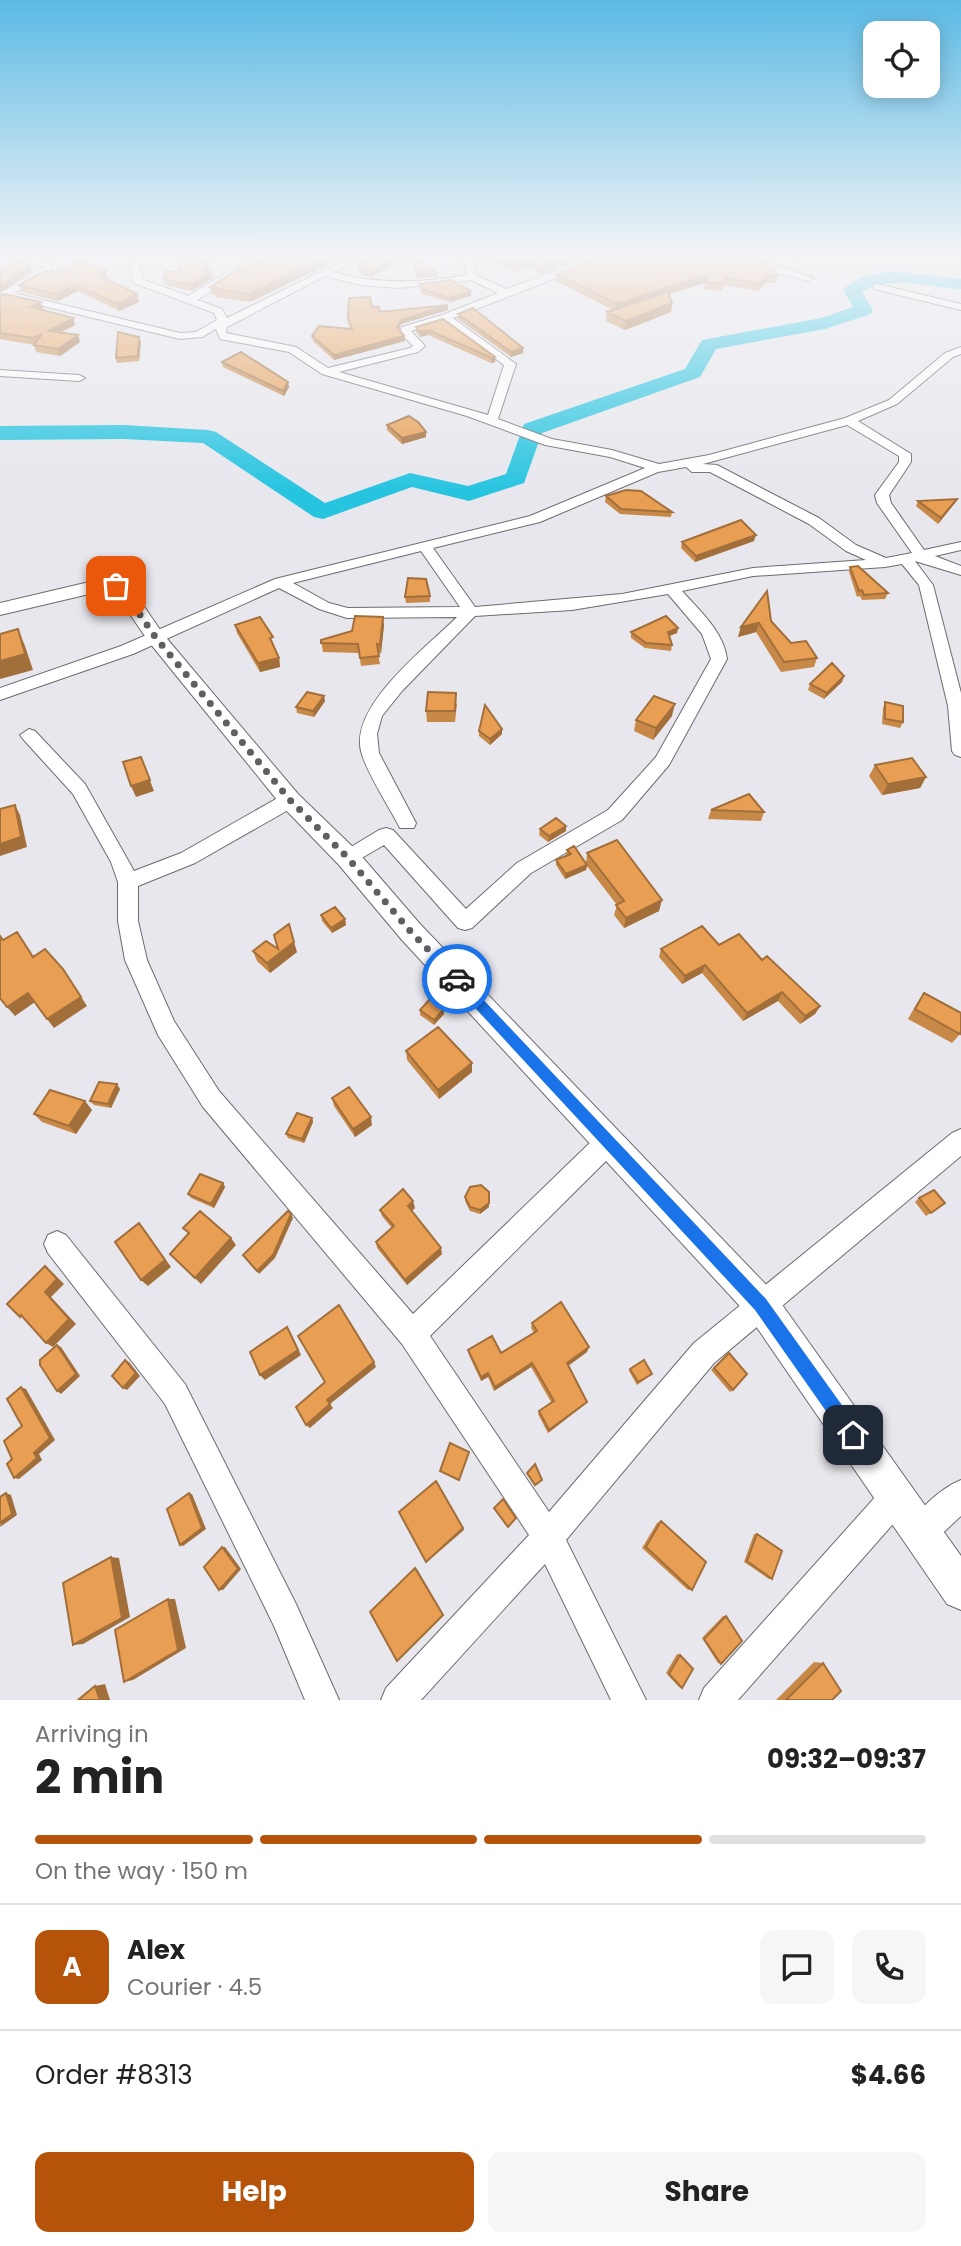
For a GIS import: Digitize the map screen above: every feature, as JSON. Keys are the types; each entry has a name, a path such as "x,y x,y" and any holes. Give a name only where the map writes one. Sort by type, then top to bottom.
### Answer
{"street":[{"path":"164,332 180,336 202,332"},
{"path":"221,332 224,337 292,349 326,372 492,420 549,442 612,454 655,469 712,468 814,521 851,548 886,563"},
{"path":"326,372 414,350 420,346 405,332"},
{"path":"467,332 510,364 492,420"},
{"path":"0,694 156,638 281,582 535,519 655,469 710,459 849,421 893,402 950,355 961,350"},
{"path":"0,373 79,378"},
{"path":"849,421 901,451 907,459 882,499 926,585 956,705 961,751"},
{"path":"424,546 471,612"},
{"path":"281,582 324,606 347,613 471,612 572,605 779,569 886,563 961,546"},
{"path":"914,558 961,571"},
{"path":"0,609 84,587 116,586 125,593 156,638 290,800 348,858 411,932 761,1304 961,1590"},
{"path":"348,858 386,835 465,922 524,868 615,815 663,761 719,659 719,650 672,589"},
{"path":"407,823 370,753 368,734 374,715 396,687 471,612"},
{"path":"29,735 79,789 120,861 128,882 128,921 136,960 166,1028 211,1099 412,1334 548,1537 629,1700"},
{"path":"128,882 188,858 290,800"},
{"path":"398,1700 548,1537 704,1353 961,1141"},
{"path":"412,1334 607,1143"},
{"path":"57,1244 175,1394 285,1615 322,1700"},
{"path":"922,1531 961,1495"},
{"path":"716,1700 897,1496"}],"building":[{"path":"59,332 78,335 58,349 34,345 42,334 34,338 0,333"},
{"path":"118,332 139,337 138,356 116,358"},
{"path":"315,332 401,332 404,336 334,355 312,336"},
{"path":"433,332 461,332 495,357"},
{"path":"484,332 503,332 523,348 511,352"},
{"path":"241,352 288,382 283,391 222,362"},
{"path":"409,416 426,432 402,438 387,425"},
{"path":"626,490 641,491 672,512 621,509 606,496"},
{"path":"957,499 941,518 918,501"},
{"path":"741,520 756,535 696,556 682,542"},
{"path":"858,566 888,593 864,595 862,590 859,591 850,567"},
{"path":"408,578 426,579 430,596 405,597"},
{"path":"767,591 771,621 791,643 806,641 817,658 784,662 759,623 741,627"},
{"path":"355,616 383,617 380,645 377,644 379,656 360,658 358,644 321,643 321,640 352,631"},
{"path":"666,616 678,628 668,632 672,645 646,643 631,632"},
{"path":"260,617 273,637 270,638 279,658 258,663 235,625"},
{"path":"18,629 25,654 0,661 0,634"},
{"path":"832,663 844,676 827,693 810,684"},
{"path":"307,692 324,696 313,711 296,707"},
{"path":"428,692 456,693 455,711 426,711"},
{"path":"654,696 675,704 656,728 636,720"},
{"path":"885,702 903,706 903,722 885,719"},
{"path":"485,705 502,729 490,739 479,731"},
{"path":"141,757 150,780 131,786 123,762"},
{"path":"912,758 926,777 888,784 875,765"},
{"path":"749,794 764,812 711,810"},
{"path":"15,805 21,837 0,844 0,809"},
{"path":"556,818 566,826 549,836 540,829"},
{"path":"617,840 662,900 626,918 616,905 624,901 587,853"},
{"path":"574,846 587,865 566,874 556,860 571,854 567,850"},
{"path":"335,907 345,919 331,928 321,915"},
{"path":"289,924 294,942 267,963 253,951 266,941 278,949 274,935"},
{"path":"702,926 719,945 739,934 762,960 767,956 820,1006 805,1016 782,992 747,1013 705,965 685,976 661,949"},
{"path":"17,932 33,957 45,949 63,969 81,997 47,1019 28,993 7,1007 0,998 0,936 3,940"},
{"path":"924,993 961,1013 960,1034 915,1009"},
{"path":"430,999 444,1009 434,1020 420,1010"},
{"path":"438,1027 472,1063 438,1090 406,1051"},
{"path":"99,1082 117,1084 108,1104 90,1101"},
{"path":"349,1087 371,1117 353,1129 332,1098"},
{"path":"50,1090 85,1101 69,1126 34,1114"},
{"path":"297,1113 312,1118 302,1139 286,1134"},
{"path":"200,1174 223,1183 211,1204 188,1194"},
{"path":"481,1185 489,1192 489,1203 480,1210 470,1207 465,1197 470,1187"},
{"path":"403,1189 413,1201 408,1206 441,1248 405,1280 376,1242 394,1226 380,1210"},
{"path":"934,1190 945,1203 931,1213 919,1198"},
{"path":"200,1211 231,1238 195,1278 170,1254 189,1233 183,1228"},
{"path":"288,1211 291,1214 273,1255 257,1271 243,1255"},
{"path":"139,1223 165,1260 141,1280 115,1242"},
{"path":"45,1266 57,1279 45,1292 69,1319 46,1343 21,1315 20,1317 7,1304"},
{"path":"561,1302 589,1347 567,1363 587,1402 549,1430 539,1411 554,1401 532,1363 495,1387 488,1373 481,1377 468,1350 492,1336 501,1353 537,1331 532,1323"},
{"path":"339,1305 374,1362 327,1400 330,1404 306,1425 296,1407 325,1382 298,1336"},
{"path":"287,1327 298,1350 260,1375 250,1352"},
{"path":"57,1345 76,1374 57,1391 40,1365 40,1360"},
{"path":"729,1353 747,1374 733,1390 714,1368"},
{"path":"125,1360 136,1373 123,1388 112,1376"},
{"path":"644,1360 652,1374 638,1382 630,1369"},
{"path":"21,1387 50,1438 34,1453 37,1458 14,1478 7,1464 12,1459 4,1441 22,1426 7,1399"},
{"path":"450,1443 469,1452 459,1480 440,1471"},
{"path":"535,1464 542,1480 535,1485 527,1473"},
{"path":"436,1481 463,1528 426,1562 399,1512"},
{"path":"6,1493 12,1514 0,1523 0,1497"},
{"path":"189,1493 202,1528 180,1545 167,1509"},
{"path":"503,1499 516,1518 508,1527 494,1508"},
{"path":"661,1521 706,1562 692,1590 646,1547"},
{"path":"757,1534 782,1551 772,1579 747,1561"},
{"path":"222,1547 238,1569 219,1590 204,1567"},
{"path":"111,1557 122,1618 73,1645 63,1583"},
{"path":"415,1568 443,1615 397,1661 370,1612"},
{"path":"168,1599 178,1650 124,1682 115,1630"},
{"path":"726,1616 742,1641 721,1664 704,1639"},
{"path":"680,1655 693,1669 682,1688 669,1674"},
{"path":"823,1663 841,1691 832,1700 786,1700"},
{"path":"95,1686 100,1700 78,1700"}],"waterway":[{"path":"0,433 123,432 208,437 323,512 410,480 469,494 516,478 532,429 693,373 709,344 773,332"}],"way so far":[{"path":"116,586 125,593 156,638 290,800 348,858 411,932 457,979"}],"route":[{"path":"457,979 607,1143 761,1304 853,1435"}]}
